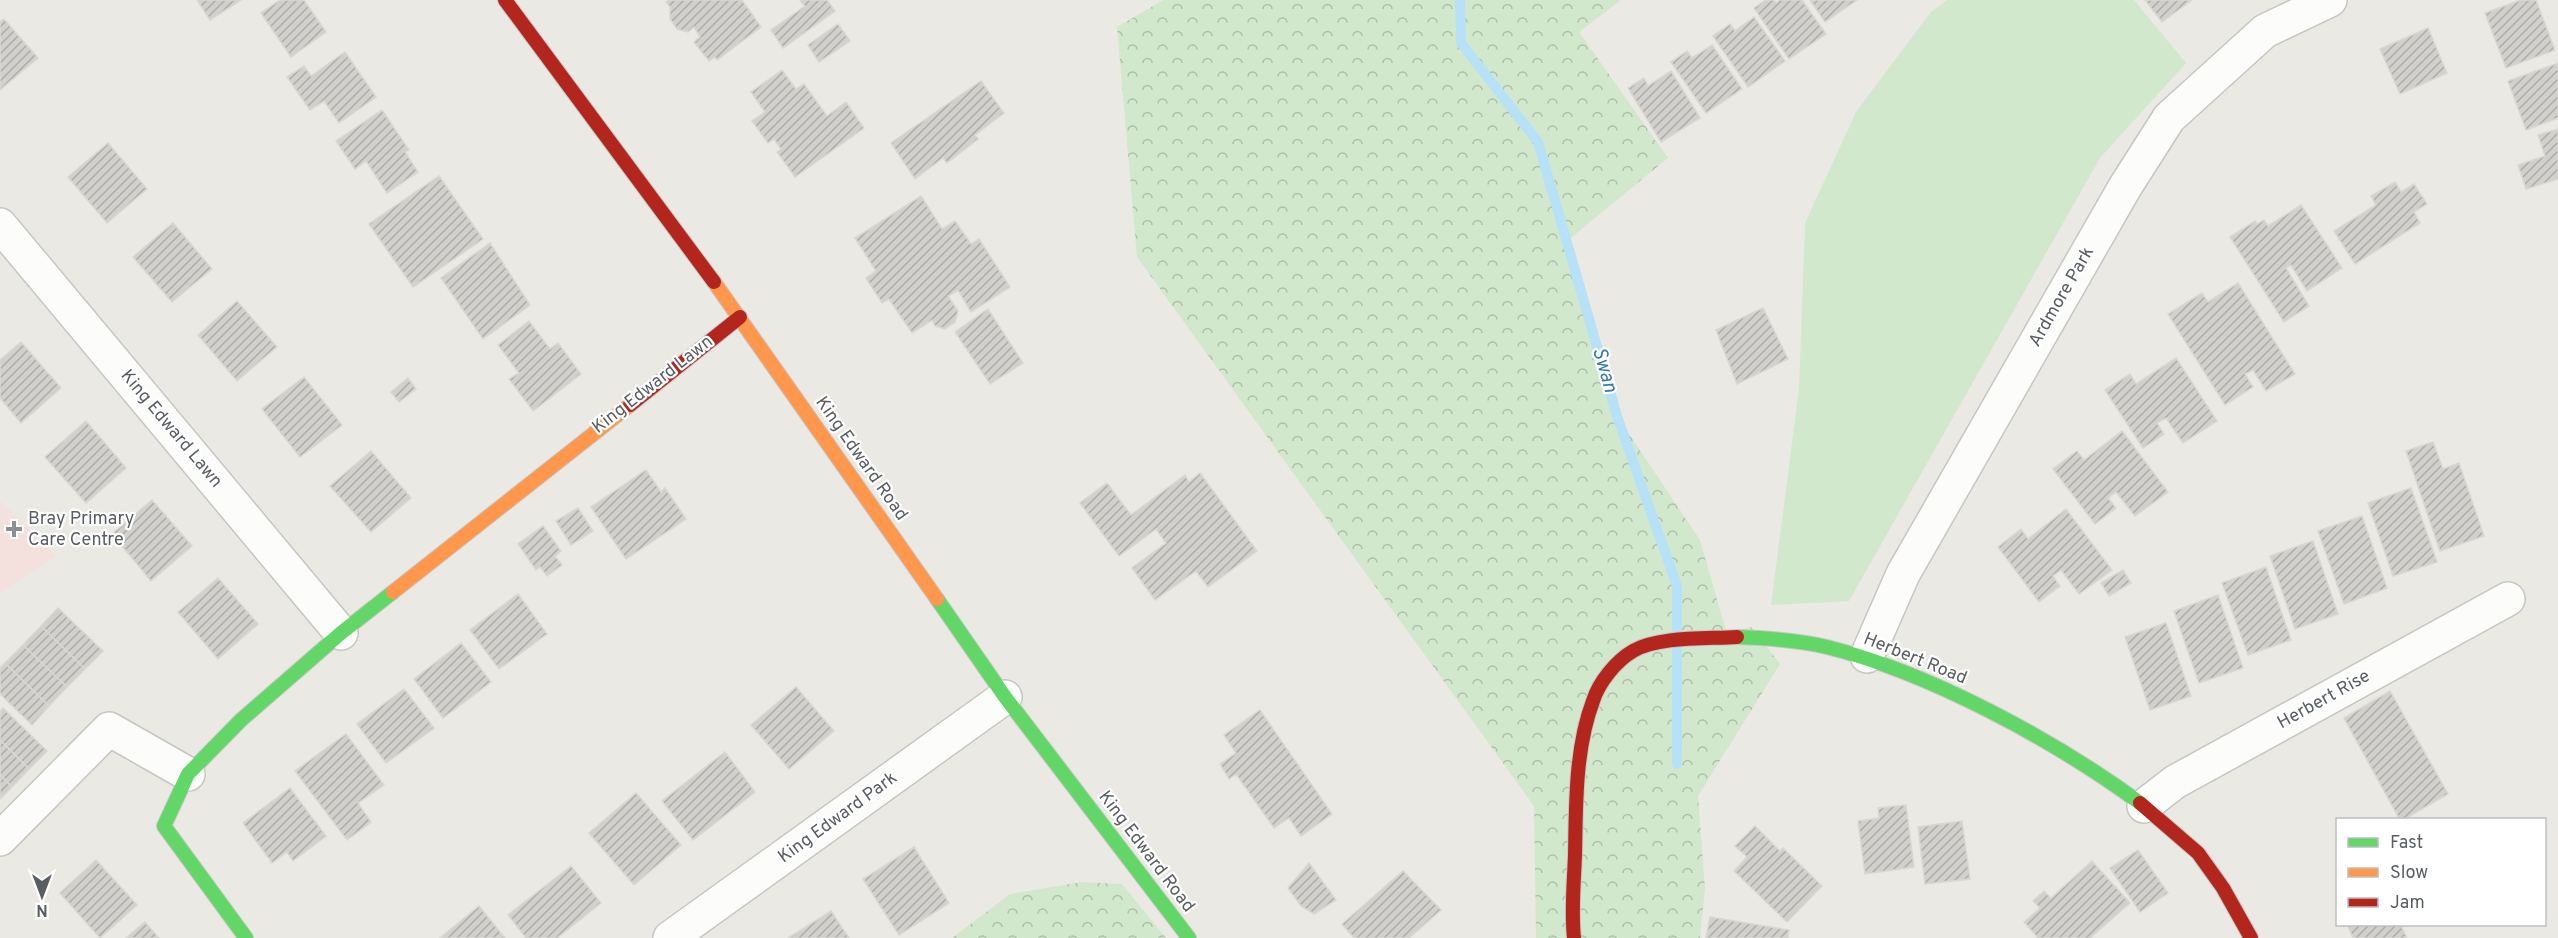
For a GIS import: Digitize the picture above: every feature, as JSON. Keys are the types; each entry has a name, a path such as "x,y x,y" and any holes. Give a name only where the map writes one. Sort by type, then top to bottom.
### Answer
{"street":[{"name":"King Edward Road","path":"505,0 740,317 1005,697 1189,938"},
{"name":"Ardmore Park","path":"1867,656 1903,574 2125,187 2169,118 2265,31 2330,0"},
{"name":"King Edward Lawn","path":"0,225 341,633"},
{"name":"King Edward Lawn","path":"246,938 164,826 188,774 241,720 341,633 740,317"},
{"name":"Herbert Rise","path":"2144,806 2175,782 2508,599"},
{"name":"Herbert Road","path":"1574,938 1576,810 1593,700 1606,676 1628,655 1648,645 1709,637 1769,638 1821,645 1867,656 1922,678 1997,716 2060,751 2144,806 2191,846 2213,874 2251,938"},
{"name":"King Edward Park","path":"670,938 1005,697"},
{"path":"0,838 109,729 188,774"}],"shaded area":[{"name":"Bray Primary Care Centre","path":"0,501 56,556 0,593"}],"green space":[{"path":"1163,0 1621,0 1579,32 1668,158 1567,241 1617,416 1700,540 1727,634 1751,627 1780,664 1698,796 1705,888 1700,938 1536,938 1534,806 1137,257 1117,27"},
{"path":"1947,0 2134,0 2186,63 2100,158 1849,601 1771,605 1799,389 1805,223 1856,112 1931,12"},
{"path":"1082,882 1122,884 1166,938 952,938 1010,894"}],"building":[{"path":"197,0 241,0 210,20"},
{"path":"280,0 304,0 326,32 291,57 261,13"},
{"path":"669,0 742,0 761,27 717,60 715,57 709,61 694,42 700,37 694,27 688,32 677,29 670,19 670,7 666,2"},
{"path":"800,0 827,0 835,11 783,48 771,30 805,6"},
{"path":"1766,0 1774,0 1776,3 1780,0 1802,0 1826,34 1789,59 1754,8"},
{"path":"1810,0 1857,0 1825,22"},
{"path":"2145,0 2192,0 2162,22"},
{"path":"2521,0 2536,0 2555,50 2506,68 2485,13"},
{"path":"1754,17 1785,61 1748,87 1713,36 1730,24 1735,31"},
{"path":"4,19 38,58 0,90 0,22"},
{"path":"838,24 850,41 819,62 808,45"},
{"path":"2428,28 2447,73 2400,94 2380,49"},
{"path":"1712,45 1742,89 1706,113 1671,62 1687,51 1692,58"},
{"path":"345,52 376,97 339,123 324,101 310,110 287,77 304,66 311,76"},
{"path":"2558,63 2558,118 2526,130 2508,81"},
{"path":"782,70 796,89 804,84 827,116 846,102 864,128 795,177 777,152 781,149 774,139 768,143 752,121 765,112 751,92"},
{"path":"1671,71 1700,118 1661,142 1628,88 1644,78 1648,86"},
{"path":"981,81 1004,113 975,135 978,139 947,163 943,158 915,179 891,143"},
{"path":"382,110 409,150 405,152 418,172 387,193 366,161 355,169 336,141"},
{"path":"2558,129 2558,179 2526,189 2518,165 2545,156 2538,135"},
{"path":"108,143 147,189 107,223 68,177"},
{"path":"439,176 483,239 413,287 369,224"},
{"path":"2395,182 2401,192 2414,184 2427,204 2414,212 2420,223 2355,264 2334,231 2376,205 2371,196"},
{"path":"921,196 942,229 955,221 971,244 979,239 1010,287 971,312 958,290 948,296 958,311 955,322 945,329 935,326 932,320 912,333 889,299 882,303 866,278 876,271 855,238"},
{"path":"2301,205 2342,268 2307,291 2291,265 2286,268 2309,306 2284,322 2230,237 2255,221 2257,224 2264,220 2268,226"},
{"path":"173,223 212,269 172,302 133,257"},
{"path":"490,243 530,305 483,339 441,278"},
{"path":"2238,283 2295,374 2266,391 2253,370 2245,374 2253,387 2225,405 2168,314 2202,293 2208,302"},
{"path":"237,301 277,347 237,381 198,335"},
{"path":"1763,308 1788,359 1737,384 1716,330"},
{"path":"988,309 1023,363 990,384 955,332"},
{"path":"529,321 550,349 558,343 581,374 533,411 509,379 519,373 498,345"},
{"path":"21,342 61,388 21,423 0,398 0,360"},
{"path":"2176,358 2217,421 2183,443 2166,418 2157,423 2164,434 2143,448 2105,390 2130,374 2136,384"},
{"path":"304,377 342,425 300,457 262,409"},
{"path":"408,378 416,389 399,402 391,392"},
{"path":"86,421 126,468 86,503 45,457"},
{"path":"2122,431 2168,492 2135,516 2116,492 2108,498 2116,508 2095,524 2053,469 2077,451 2084,460"},
{"path":"2433,442 2443,469 2459,463 2484,536 2440,551 2406,451"},
{"path":"371,451 411,498 371,532 330,486"},
{"path":"646,470 661,492 665,488 686,519 626,559 591,507"},
{"path":"1200,473 1257,551 1208,587 1196,571 1155,600 1132,568 1166,543 1156,529 1119,556 1080,503 1107,483 1131,515 1185,475 1189,482"},
{"path":"2411,488 2437,562 2393,576 2368,503"},
{"path":"152,500 192,546 151,581 112,534"},
{"path":"578,508 593,531 571,545 556,521"},
{"path":"2066,509 2112,570 2079,594 2061,570 2053,576 2060,586 2039,602 1998,547 2021,529 2028,539"},
{"path":"2362,516 2387,588 2344,604 2318,531"},
{"path":"543,526 561,551 555,556 562,565 547,576 540,567 536,570 518,544"},
{"path":"2313,541 2338,614 2295,629 2270,556"},
{"path":"2266,567 2291,640 2248,655 2222,583"},
{"path":"2123,570 2131,583 2109,596 2101,583"},
{"path":"218,578 258,624 218,659 178,612"},
{"path":"518,594 547,634 499,669 470,630"},
{"path":"2218,595 2243,668 2199,683 2174,611"},
{"path":"58,608 103,651 85,669 41,626"},
{"path":"2166,623 2191,696 2150,710 2125,637"},
{"path":"41,626 85,669 67,687 23,645"},
{"path":"461,643 491,682 443,718 414,679"},
{"path":"23,645 67,687 49,706 5,663"},
{"path":"5,663 49,706 32,725 0,694 0,668"},
{"path":"796,687 834,731 789,769 751,725"},
{"path":"404,689 434,728 386,763 357,724"},
{"path":"2390,691 2448,794 2406,818 2399,818 2344,718"},
{"path":"3,708 47,751 29,769 0,740 0,712"},
{"path":"1260,710 1332,814 1301,836 1289,818 1274,828 1236,774 1229,779 1220,764 1236,753 1224,735"},
{"path":"346,734 384,785 358,803 371,822 347,840 295,771"},
{"path":"0,740 29,769 12,787 0,775"},
{"path":"725,752 755,792 693,840 662,801"},
{"path":"0,775 12,787 0,799"},
{"path":"290,788 326,836 293,861 287,852 272,863 243,823"},
{"path":"636,793 681,845 634,885 589,833"},
{"path":"1906,805 1914,867 1865,874 1858,821 1879,818 1878,808"},
{"path":"1962,821 1970,879 1925,884 1918,827"},
{"path":"1755,826 1780,851 1783,848 1822,886 1787,922 1734,871 1747,857 1735,846"},
{"path":"914,847 949,903 899,935 863,879"},
{"path":"2138,850 2168,893 2140,912 2110,868"},
{"path":"96,860 137,905 100,938 60,893"},
{"path":"2092,861 2130,903 2090,938 2038,938 2024,922 2040,908 2033,901 2044,891 2051,898"},
{"path":"1309,863 1336,900 1314,914 1301,906 1288,888"},
{"path":"571,866 601,903 557,938 526,938 508,915"},
{"path":"1403,871 1441,910 1409,938 1354,938 1342,924"},
{"path":"479,906 505,938 440,938"},
{"path":"831,911 849,938 788,938"},
{"path":"1710,917 1789,930 1788,938 1706,938"},
{"path":"145,922 159,938 126,938"},
{"path":"2348,926 2401,926 2407,938 2353,938"}],"waterway":[{"name":"Swan","path":"1460,0 1461,43 1538,142 1617,416 1677,586 1677,764"}],"traffic: fast":[{"path":"246,938 164,826 188,774 241,720 341,633 393,592"},
{"path":"937,599 1005,697 1189,938"},
{"path":"1737,637 1782,640 1827,647 1907,673 1949,691 2030,733 2106,779 2140,803"}],"traffic: slow":[{"path":"714,282 937,599"},
{"path":"393,592 630,405"}],"traffic: jam":[{"path":"505,0 714,282"},
{"path":"630,405 740,317"},
{"path":"1574,938 1576,797 1583,738 1587,719 1599,687 1620,660 1643,646 1698,638 1737,637"},
{"path":"2140,803 2198,853 2223,888 2251,938"}],"place":[{"name":"Bray Primary Care Centre","path":"14,529"}]}
